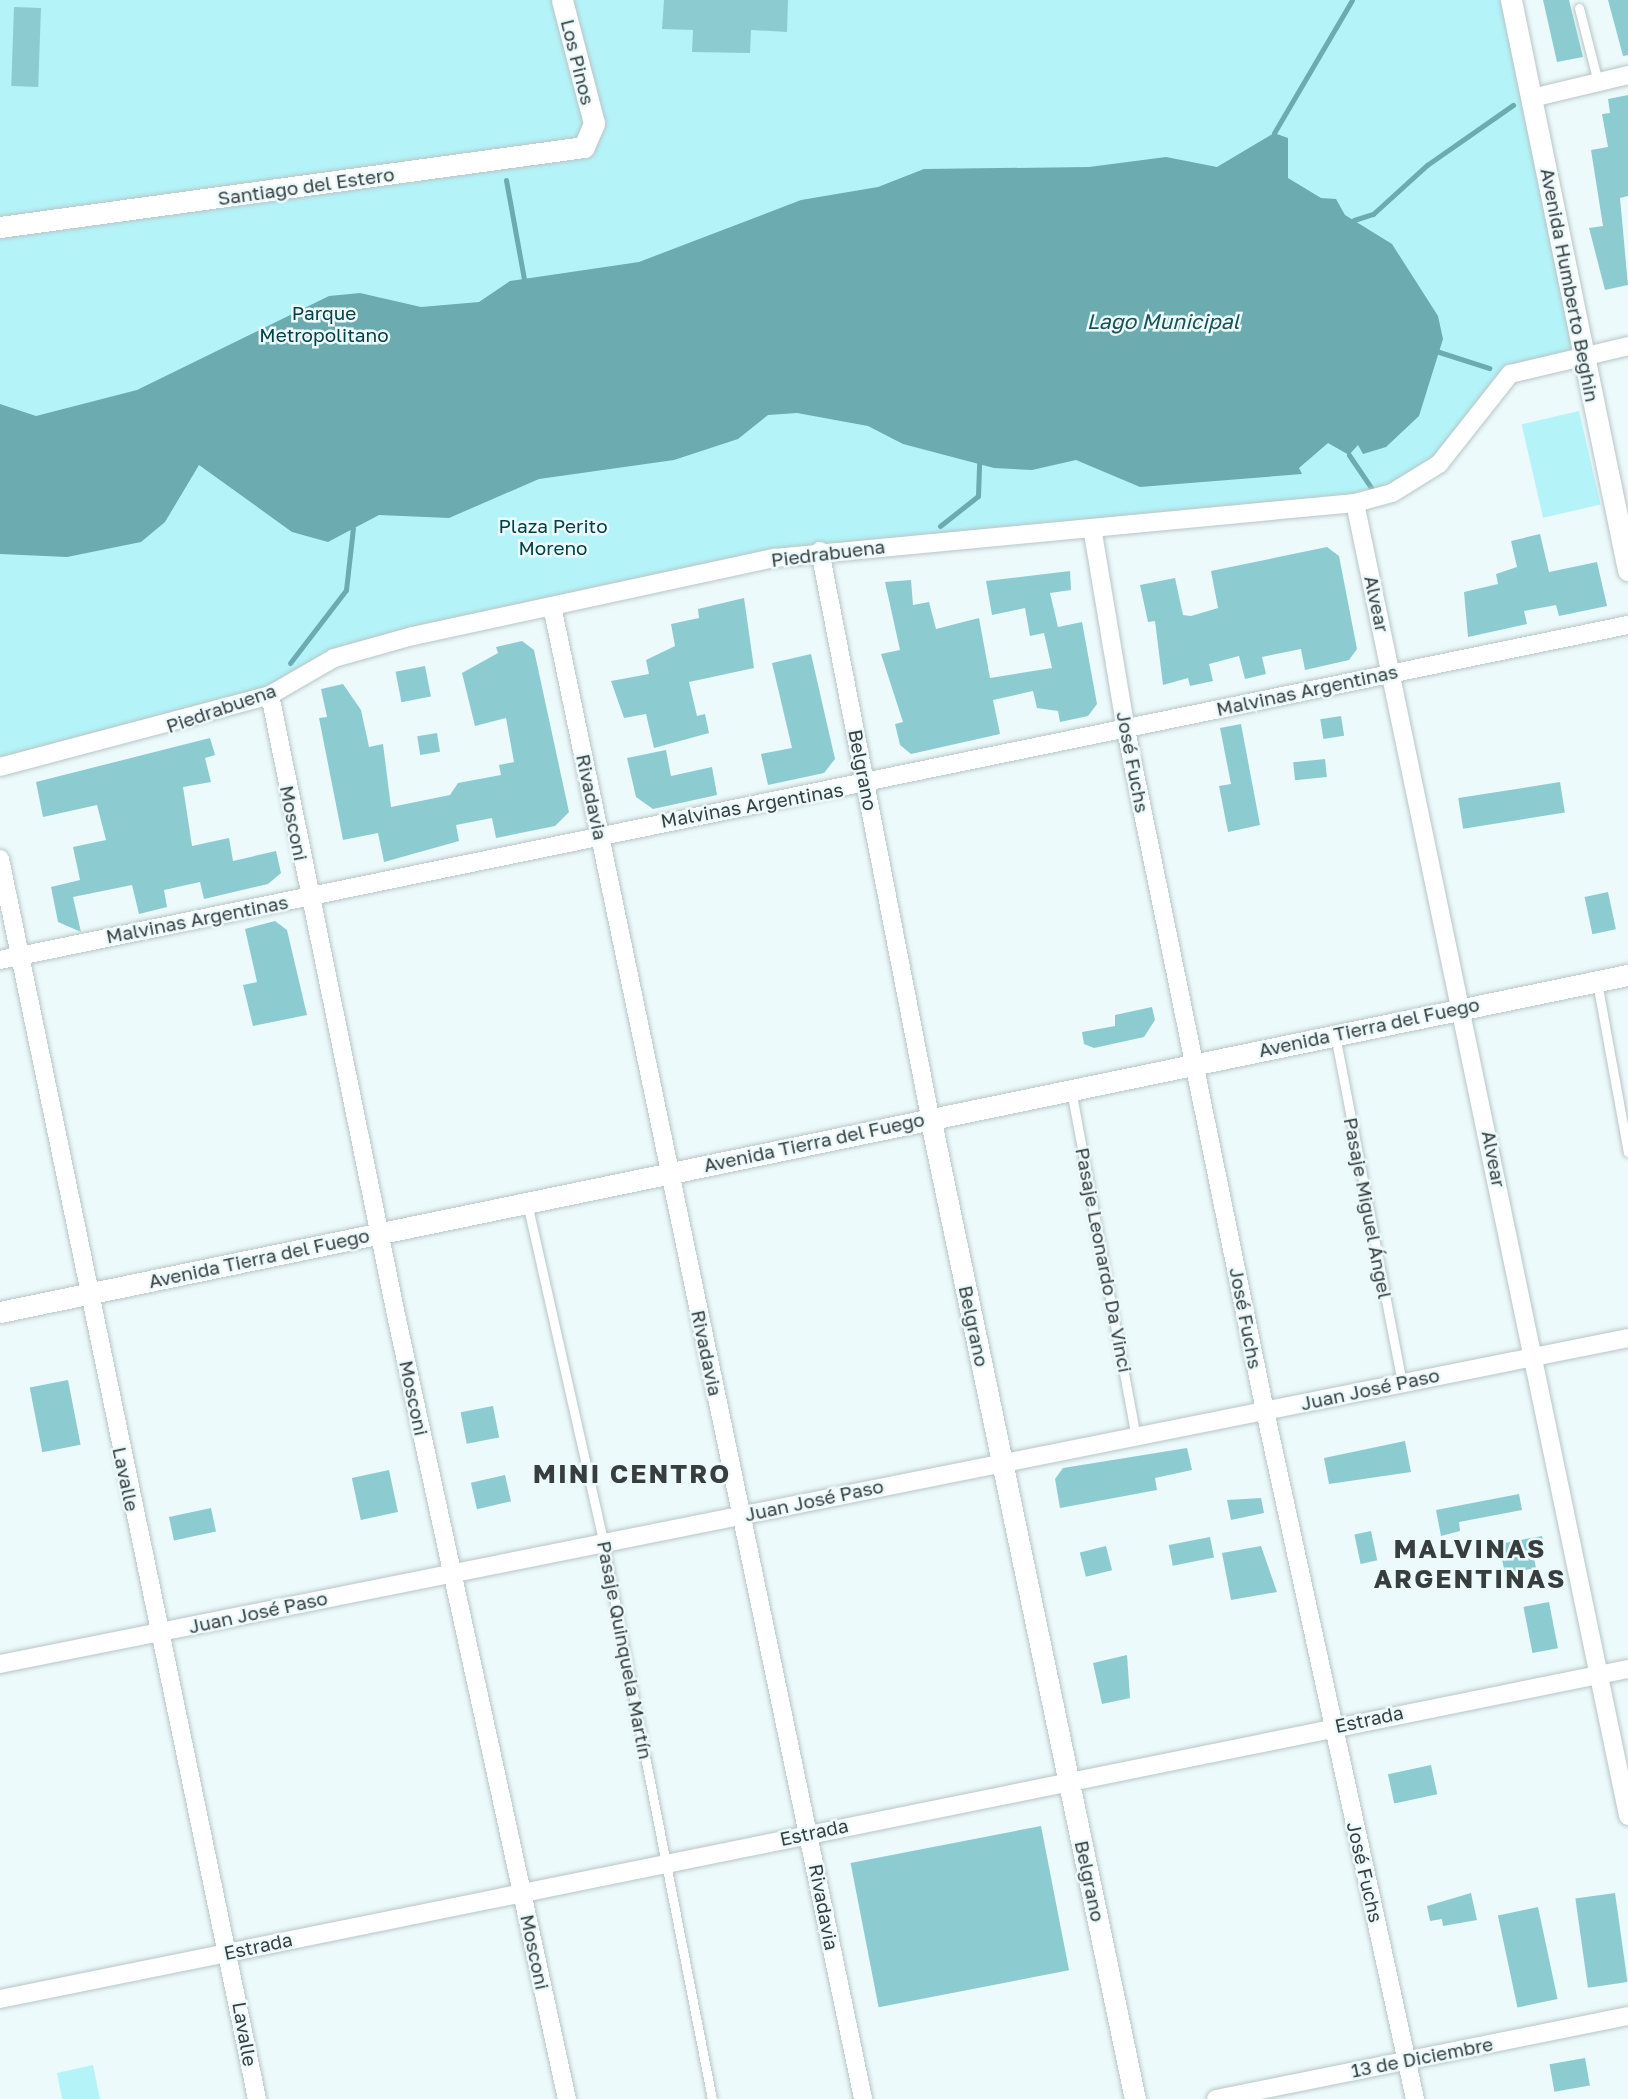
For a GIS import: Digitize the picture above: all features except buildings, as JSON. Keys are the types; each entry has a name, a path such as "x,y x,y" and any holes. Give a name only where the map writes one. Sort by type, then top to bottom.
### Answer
{"street":[{"name":"Los Pinos","path":"562,0 594,123"},
{"name":"Avenida Humberto Beghin","path":"1511,0 1628,570"},
{"path":"1532,98 1628,75"},
{"name":"Santiago del Estero","path":"0,227 567,153 589,143 594,123"},
{"name":"Piedrabuena","path":"0,767 270,695 334,658 552,606 820,551 1093,533 1355,503 1392,493 1439,464 1510,374 1628,346"},
{"name":"Alvear","path":"1355,503 1463,1007 1628,1816"},
{"name":"José Fuchs","path":"1093,533 1126,730 1265,1411 1415,2099"},
{"name":"Belgrano","path":"820,551 930,1117 1135,2099"},
{"name":"Rivadavia","path":"552,606 863,2099"},
{"name":"Malvinas Argentinas","path":"0,960 308,897 600,833 866,784 1391,671 1628,625"},
{"name":"Mosconi","path":"270,695 308,897 450,1572 567,2099"},
{"name":"Lavalle","path":"0,859 158,1632 230,1952 257,2099"},
{"name":"Avenida Tierra del Fuego","path":"0,1312 1070,1088 1628,975"},
{"name":"Juan José Paso","path":"0,1664 603,1541 740,1516 1135,1432 1265,1411 1628,1338"},
{"name":"Estrada","path":"0,1999 522,1892 668,1865 1068,1777 1628,1669"},
{"name":"13 de Diciembre","path":"1216,2099 1628,2016"}],"lane":[{"path":"1579,8 1598,82"},
{"path":"1597,981 1628,1153"},
{"name":"Pasaje Miguel Ángel","path":"1334,1034 1402,1382"},
{"name":"Pasaje Leonardo Da Vinci","path":"1070,1088 1135,1432"},
{"name":"Pasaje Quinquela Martín","path":"527,1203 603,1541 712,2099"}],"green space":[{"name":"Parque Metropolitano","path":"0,0 1511,0 1584,355 1510,374 1458,442 1392,493 820,551 334,658 270,695 0,767"},
{"path":"1579,411 1601,505 1543,518 1522,424"},
{"path":"93,2065 100,2099 62,2099 57,2073"}],"water":[{"name":"Lago Municipal","path":"1274,133 1288,138 1288,178 1321,198 1336,199 1345,215 1392,244 1438,316 1443,339 1419,416 1386,447 1363,454 1358,445 1349,455 1328,443 1299,468 1302,474 1140,487 1076,460 1032,470 994,468 903,444 868,426 797,413 768,415 738,439 674,460 539,479 449,518 379,515 328,542 292,532 199,465 165,522 141,542 67,557 0,554 0,404 36,416 137,390 329,296 360,293 421,307 479,302 510,281 639,262 801,200 878,187 924,169 1089,167 1166,157 1217,167"}],"waterway":[{"path":"1274,133 1352,0"},
{"path":"1354,220 1373,214 1427,165 1513,105"},
{"path":"506,180 524,279"},
{"path":"1436,351 1489,368"},
{"path":"1349,455 1372,489"},
{"path":"940,526 978,496 979,464"},
{"path":"290,663 346,590 353,528"}],"district":[{"name":"MINI CENTRO","path":"632,1474"},
{"name":"MALVINAS ARGENTINAS","path":"1470,1564"}],"park label":[{"name":"Plaza Perito Moreno","path":"553,537"}]}
